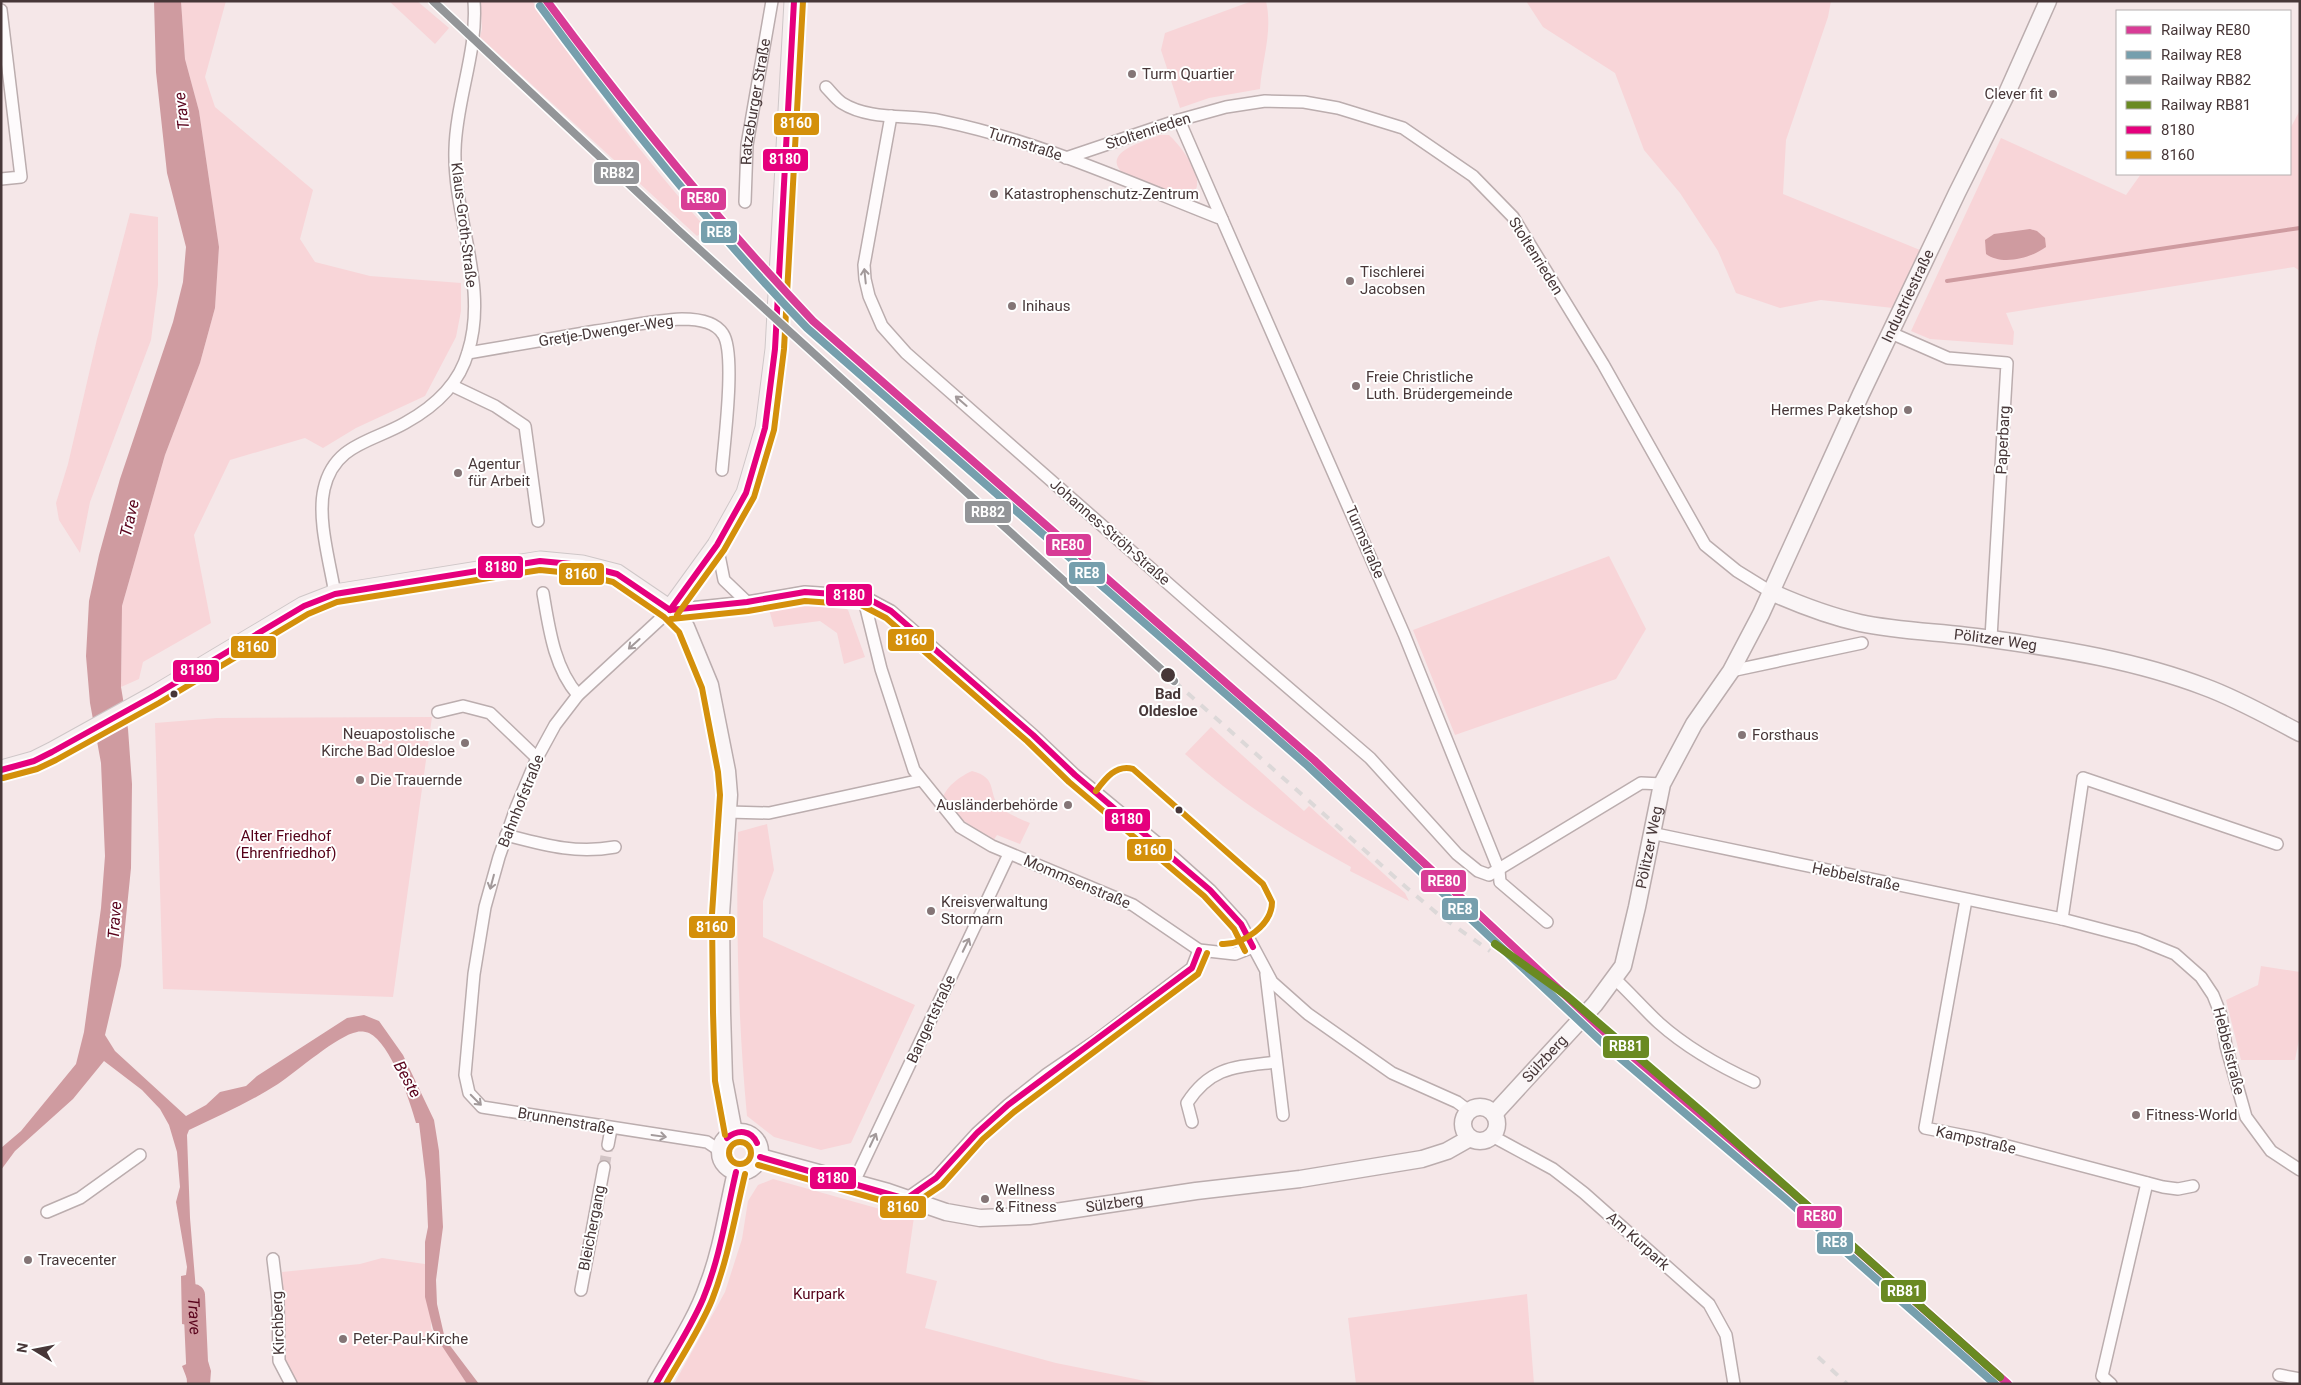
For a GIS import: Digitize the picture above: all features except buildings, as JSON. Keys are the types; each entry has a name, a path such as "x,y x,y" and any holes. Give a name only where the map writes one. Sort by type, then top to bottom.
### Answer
{"main road":[{"name":"Ratzeburger Straße","path":"670,610 718,545 746,493 765,428 775,349 794,1"},
{"path":"1,770 34,761 142,702 304,606 335,594 540,561 582,565 617,574 670,610"}],"street":[{"name":"Klaus-Groth-Straße","path":"335,594 322,514 324,489 331,470 345,453 361,441 381,435 406,423 432,405 453,386 468,352 474,318 473,290 455,174 455,149 462,97 476,26 474,1"},
{"name":"Ratzeburger Straße","path":"745,202 747,145 772,1"},
{"name":"Industriestraße","path":"1771,592 1890,333 1957,192 2007,94 2048,1"},
{"path":"1,10 21,176 1,179"},
{"name":"Turmstraße","path":"826,87 838,100 849,107 891,116 936,119 1006,136 1222,219"},
{"name":"Stoltenrieden","path":"1066,158 1179,120 1226,107 1265,101 1304,102 1338,108 1403,128 1473,176 1513,217 1603,364 1705,546 1737,571 1771,592"},
{"name":"Johannes-Ströh-Straße","path":"891,116 864,265 869,296 885,330 906,353 1370,758 1457,854 1478,871 1488,875 1499,870"},
{"name":"Turmstraße","path":"1179,120 1400,625 1499,870 1500,882 1547,922"},
{"name":"Gretje-Dwenger-Weg","path":"468,352 637,324 683,319 717,326 724,335 728,347 726,419 722,470"},
{"name":"Paperbarg","path":"1890,333 1948,358 2007,363 1991,638"},
{"path":"453,386 495,406 525,426 538,521"},
{"path":"718,545 724,580 747,602"},
{"path":"670,610 747,602 805,592 863,596 891,611 1033,735 1075,775 1162,847 1210,890 1241,924 1266,974 1272,982 1308,1014 1392,1074 1457,1102 1469,1112"},
{"name":"Pölitzer Weg","path":"1595,1004 1623,966 1662,784 1694,724 1731,671 1771,592 1810,609 1860,623 1991,638 2094,656 2157,671 2205,687 2254,709 2300,733"},
{"path":"543,593 559,663 566,682 578,695"},
{"name":"Mommsenstraße","path":"863,596 872,635 898,725 914,770 960,827 1010,854 1132,905 1199,950 1235,954 1253,947"},
{"path":"670,610 686,627 710,685 727,771 728,812 721,914 722,1012 724,1080 734,1133"},
{"name":"Bahnhofstraße","path":"467,1040 485,906 506,835 537,758 556,725 578,695 670,610"},
{"path":"1731,671 1862,643"},
{"path":"438,712 463,706 490,713 537,758"},
{"path":"2062,919 2083,778 2277,844"},
{"path":"728,812 769,813 921,780"},
{"path":"1499,870 1641,783 1662,784"},
{"name":"Hebbelstraße","path":"1651,833 2062,919 2138,939 2175,954 2201,977 2214,995 2221,1015 2226,1046 2246,1118 2271,1151 2300,1170"},
{"path":"506,835 575,850 615,847"},
{"name":"Bangertstraße","path":"853,1184 1010,854"},
{"name":"Kampstraße","path":"1966,900 1926,1128 1981,1139 2148,1183 2178,1189 2193,1186"},
{"path":"906,1199 936,1178 977,1133 1016,1099 1192,968 1199,950"},
{"path":"1266,974 1284,1115"},
{"path":"1615,979 1659,1022 1677,1036 1706,1057 1754,1082"},
{"name":"Sülzberg","path":"1494,1114 1595,1004"},
{"name":"Brunnenstraße","path":"467,1040 466,1084 472,1098 482,1107 611,1129 707,1142 719,1150"},
{"path":"1192,1122 1187,1103 1198,1086 1220,1072 1276,1062"},
{"path":"1470,1138 1463,1125 1469,1112 1479,1107 1490,1110 1494,1114 1497,1128 1492,1136"},
{"path":"608,1145 611,1129"},
{"path":"744,1132 756,1139 759,1145 760,1157 752,1170 736,1172 722,1163 719,1150 725,1138 734,1133 744,1132"},
{"name":"Sülzberg","path":"760,1157 946,1212 980,1218 1029,1216 1196,1191 1300,1179 1422,1159 1447,1151 1470,1138 1479,1141 1492,1136"},
{"name":"Am Kurpark","path":"1492,1136 1553,1169 1584,1193 1709,1304 1726,1334 1734,1384"},
{"path":"47,1212 80,1198 140,1155"},
{"name":"Bleichergang","path":"580,1290 604,1167"},
{"path":"656,1384 697,1311 708,1285 719,1250 736,1172"},
{"path":"2111,1384 2102,1376 2148,1183"},
{"name":"Kirchberg","path":"274,1264 278,1300 279,1361 291,1384"},
{"path":"2279,1375 2300,1379"}],"green space":[{"path":"181,1 226,1 205,77 215,107 313,190 300,239 315,262 370,276 461,283 461,311 456,337 425,396 356,428 323,448 305,438 230,460 194,535 211,623 143,662 139,679 121,687 122,606 165,455 200,363 215,308 219,247 199,111 185,59"},
{"path":"389,1 417,1 449,28 435,44"},
{"path":"480,1 532,1 616,118 707,229 697,236 480,37 482,29"},
{"path":"1252,1 1266,1 1268,12 1268,35 1260,89 1209,98 1180,108 1161,50 1165,33"},
{"path":"1526,1 1831,1 1828,17 1786,140 1783,194 1920,250 1893,308 1821,300 1780,308 1736,293 1718,251 1680,193 1644,150 1615,73 1543,27"},
{"path":"2300,110 2300,271 2294,267 2006,313 2014,332 2013,345 1930,339 1911,331 2001,138 2126,195 2140,175 2291,175 2291,127"},
{"path":"1160,135 1169,135 1178,144 1192,165 1197,185 1191,195 1182,196 1124,174 1118,166 1117,159 1127,148"},
{"path":"130,213 158,217 158,285 151,340 90,502 80,553 59,520 56,503 68,464 97,339"},
{"path":"1609,556 1646,629 1616,679 1455,735 1413,630"},
{"path":"817,602 839,605 848,610 865,657 844,664 837,633 820,621 774,627 768,606"},
{"name":"Alter Friedhof (Ehrenfriedhof)","path":"432,717 393,997 163,989 155,723 217,718"},
{"path":"1211,727 1304,811 1309,806 1405,893 1409,901 1350,871 1351,867 1265,816 1224,787 1185,754"},
{"path":"972,771 981,774 990,782 994,798 1002,809 1030,823 1020,844 997,835 993,841 964,821 943,798 947,789"},
{"path":"767,824 774,870 763,901 763,937 915,1005 851,1143 821,1150 774,1137 747,1116 738,974 738,832"},
{"path":"2261,966 2300,972 2300,1034 2295,1060 2241,1060 2226,1000 2258,985"},
{"name":"Kurpark","path":"773,1179 914,1217 906,1273 937,1281 925,1328 1056,1363 1160,1384 674,1384 725,1292 742,1239 748,1201 758,1185"},
{"path":"382,1258 432,1265 431,1328 467,1384 298,1384 285,1359 282,1272 360,1264"},
{"path":"1527,1294 1534,1384 1356,1384 1348,1318"}],"water":[{"name":"Beste","path":"154,1 181,1 185,59 199,111 219,247 215,308 200,363 165,455 122,606 121,687 128,729 132,784 131,868 121,966 105,1035 115,1051 186,1116 206,1105 220,1092 246,1086 257,1076 347,1018 364,1015 379,1021 403,1055 434,1120 439,1151 443,1227 436,1280 437,1304 445,1339 479,1384 467,1384 433,1329 425,1297 425,1242 428,1227 426,1181 419,1123 416,1123 392,1061 377,1039 369,1033 357,1032 339,1040 267,1091 189,1130 187,1135 190,1218 199,1327 182,1324 181,1276 186,1275 187,1267 176,1202 180,1187 177,1152 169,1125 160,1109 142,1090 104,1061 73,1099 15,1151 1,1170 1,1148 21,1131 76,1064 84,1032 101,908 105,856 101,763 90,703 86,656 89,601 99,555 120,479 173,322 183,282 186,247 167,173 156,72"},
{"path":"2030,229 2037,231 2045,238 2046,247 2025,257 2008,260 2000,260 1986,254 1985,240 1994,234"},
{"path":"192,1350 201,1351 201,1357 208,1361 211,1371 210,1384 189,1384 182,1366 191,1362"}],"waterway":[{"path":"1947,281 2300,228"},
{"name":"Trave","path":"194,1295 198,1384"}],"tunnel":[{"path":"604,1167 608,1145"}],"railway":[{"path":"1174,681 1407,888 1439,915 1490,951"},
{"path":"1818,1357 1847,1384"}],"rail line":[{"name":"RB82","path":"433,1 678,230 1174,681"},
{"name":"RE80","path":"547,1 675,165 777,283 813,321 1314,760 1612,1039 1793,1193 2008,1384"},
{"name":"RE8","path":"540,6 668,172 736,251 807,328 1308,766 1606,1046 1787,1200 1995,1384"},
{"name":"RB81","path":"1495,944 1567,996 1708,1117 2000,1377"}],"transit line":[{"name":"8180","path":"670,610 717,545 746,493 765,428 775,349 794,1"},
{"name":"8160","path":"677,615 724,550 754,497 774,430 784,349 803,1"},
{"name":"8180","path":"1,770 34,761 52,752 155,695 304,606 335,594 540,561 582,565 617,574 670,610"},
{"name":"8160","path":"3,778 37,769 56,760 159,703 308,614 337,602 540,570 580,574 613,582 664,617 679,632 702,688 718,772 720,795 712,914 713,1012 715,1081 725,1135"},
{"name":"8180","path":"670,610 747,602 805,592 863,596 891,611 1033,735 1075,775 1210,890 1241,924 1253,947"},
{"name":"8160","path":"671,619 748,611 805,601 861,605 886,618 1027,741 1069,782 1204,896 1234,929 1245,951"},
{"name":"8160","path":"1096,791 1107,777 1116,771 1127,768 1133,769 1263,884 1272,902 1271,910 1262,926 1239,941 1222,944"},
{"name":"8180","path":"906,1199 936,1178 977,1133 1008,1105 1192,968 1199,950"},
{"name":"8160","path":"911,1206 942,1185 983,1139 1014,1112 1198,974 1207,953"},
{"name":"8180","path":"727,1138 735,1133 744,1132 751,1135 757,1143"},
{"name":"8160","path":"740,1142 748,1145 751,1153 748,1161 740,1164 732,1161 729,1153 732,1145 740,1142"},
{"name":"8180","path":"760,1157 906,1199"},
{"name":"8160","path":"758,1165 904,1207"},
{"name":"8180","path":"656,1384 681,1342 709,1284 736,1172"},
{"name":"8160","path":"666,1384 696,1332 718,1285 745,1174"}],"place":[{"name":"Turm Quartier","path":"1132,74"},
{"name":"Clever fit","path":"2053,94"},
{"name":"Katastrophenschutz-Zentrum","path":"994,194"},
{"name":"Tischlerei Jacobsen","path":"1350,281"},
{"name":"Inihaus","path":"1012,306"},
{"name":"Freie Christliche Luth. Brüdergemeinde","path":"1356,386"},
{"name":"Hermes Paketshop","path":"1908,410"},
{"name":"Agentur für Arbeit","path":"458,473"},
{"name":"Bad Oldesloe","path":"1168,675"},
{"name":"Forsthaus","path":"1742,735"},
{"name":"Neuapostolische Kirche Bad Oldesloe","path":"465,743"},
{"name":"Die Trauernde","path":"360,780"},
{"name":"Ausländerbehörde","path":"1068,805"},
{"name":"Kreisverwaltung Stormarn","path":"931,911"},
{"name":"Fitness-World","path":"2136,1115"},
{"name":"Wellness & Fitness","path":"985,1199"},
{"name":"Travecenter","path":"28,1260"},
{"name":"Peter-Paul-Kirche","path":"343,1339"}]}
